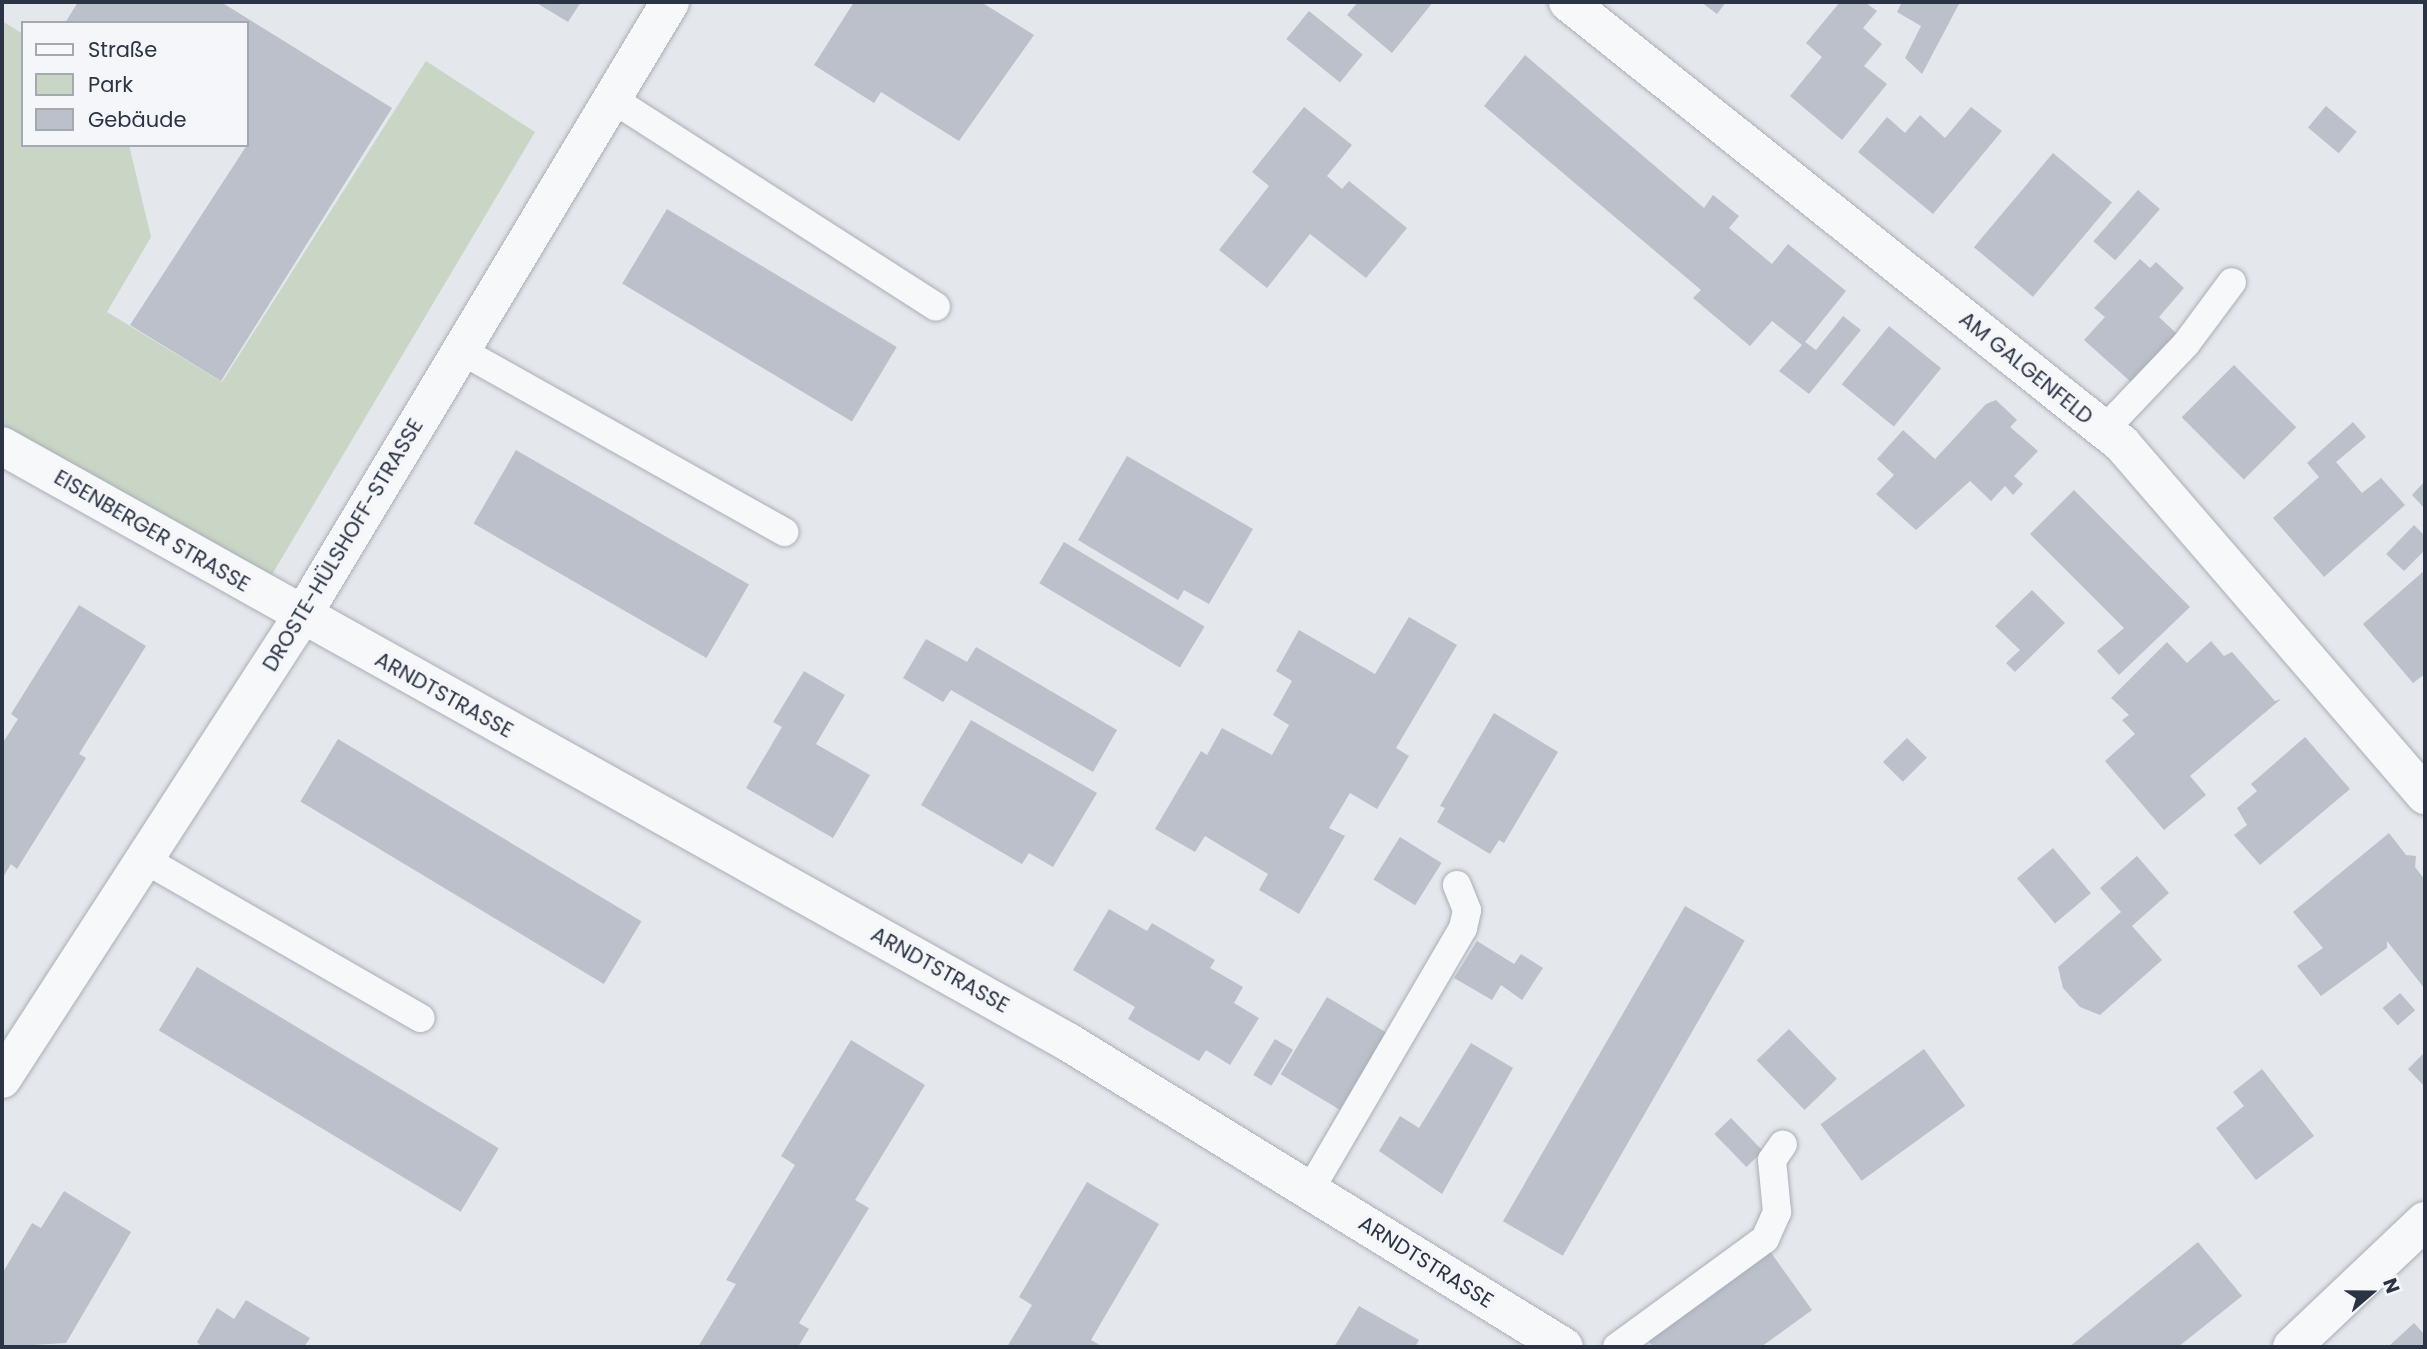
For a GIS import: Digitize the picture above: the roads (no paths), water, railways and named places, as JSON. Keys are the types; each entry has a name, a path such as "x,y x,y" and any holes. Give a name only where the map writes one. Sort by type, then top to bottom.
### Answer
{"street":[{"name":"DROSTE-HÜLSHOFF-STRASSE","path":"2,1079 302,616 670,2"},
{"name":"AM GALGENFELD","path":"1568,2 2104,430 2425,795"},
{"name":"EISENBERGER STRASSE","path":"2,446 302,616"},
{"name":"ARNDTSTRASSE","path":"302,616 1068,1042 1564,1347"},
{"path":"2292,1347 2425,1221"}],"lane":[{"path":"611,98 936,307"},
{"path":"2104,430 2186,344 2232,282"},
{"path":"460,350 784,532"},
{"path":"144,859 421,1018"},
{"path":"1310,1190 1463,929 1467,910 1457,885"},
{"path":"1617,1347 1765,1239 1777,1212 1772,1160 1783,1144"}]}
